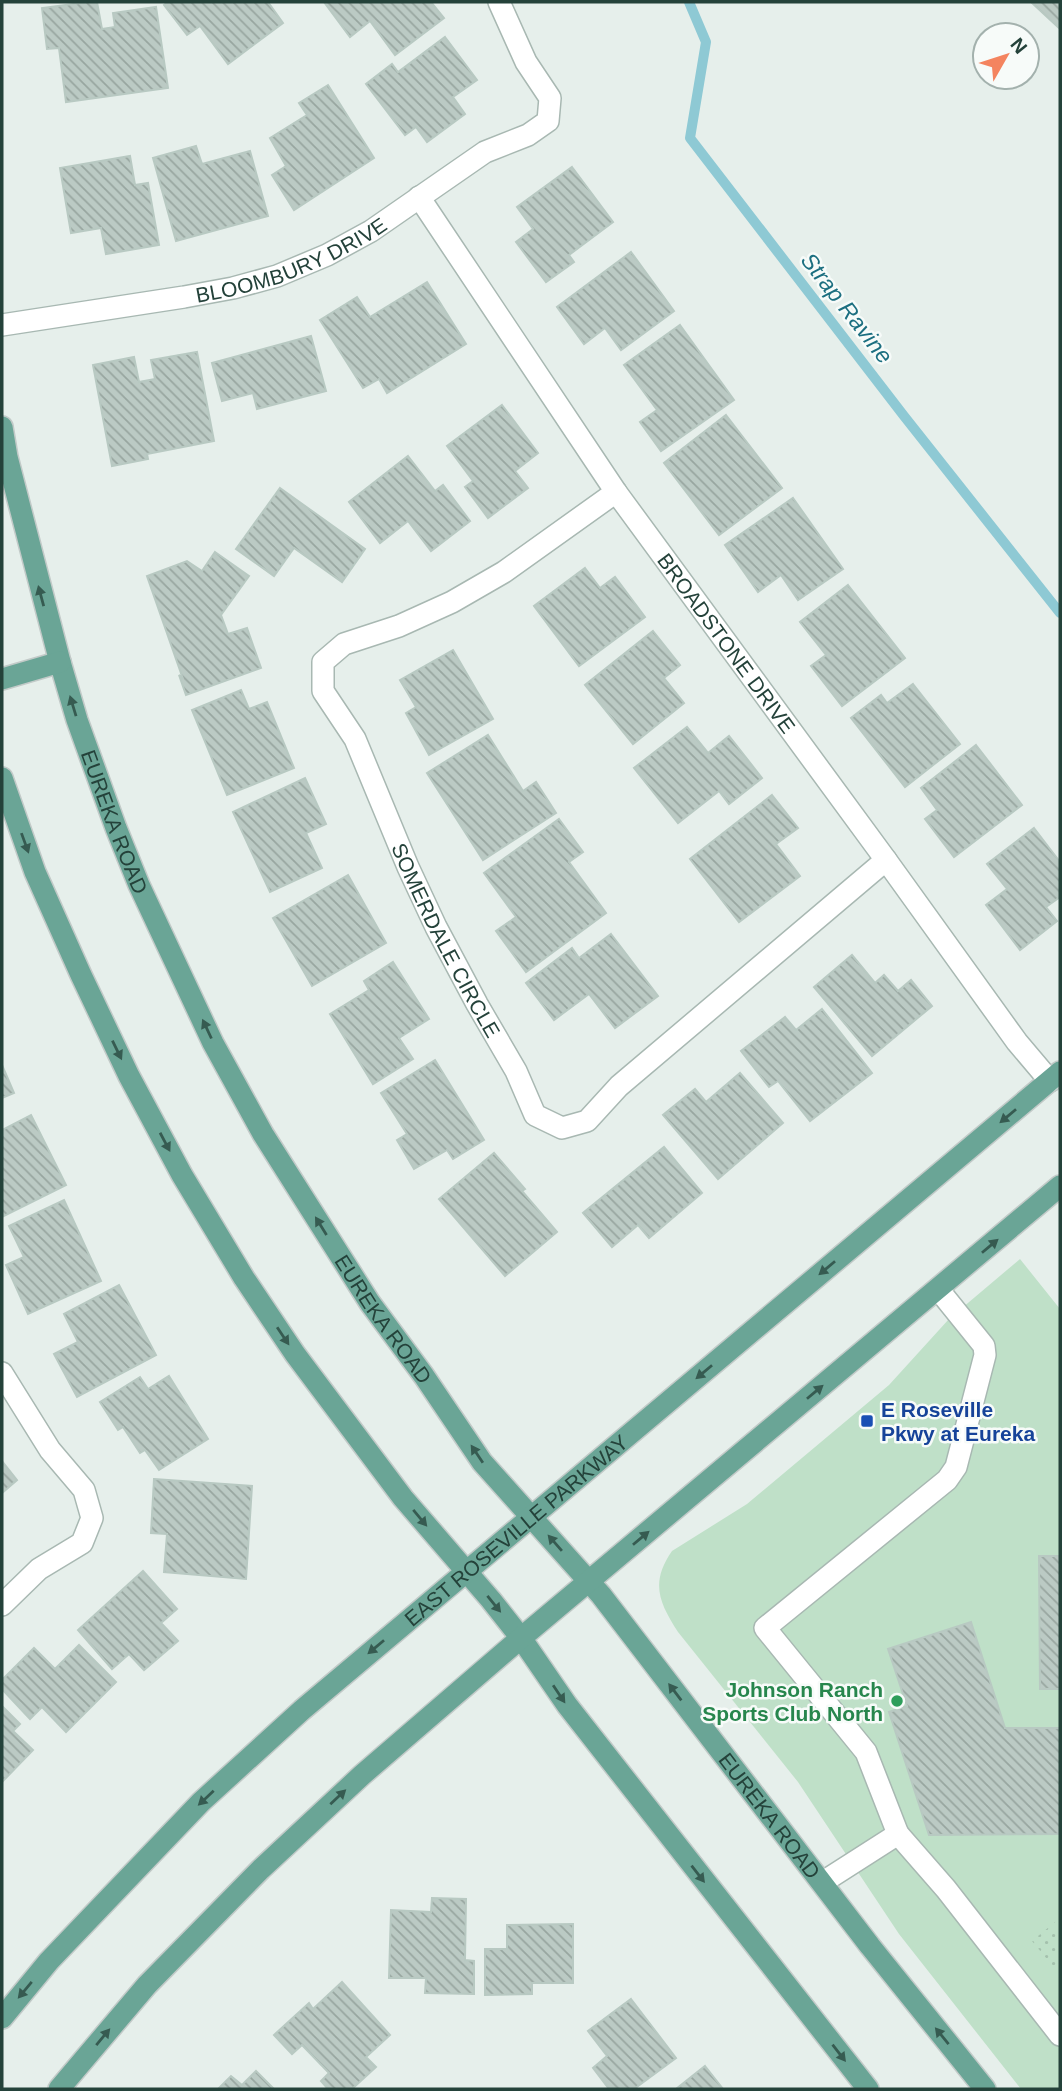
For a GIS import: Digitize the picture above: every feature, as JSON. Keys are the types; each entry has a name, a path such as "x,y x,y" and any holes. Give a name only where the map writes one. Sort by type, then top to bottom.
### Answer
{"main road":[{"name":"EUREKA ROAD","path":"2,428 41,596 94,768 139,885 213,1043 257,1123 370,1303 425,1376 482,1462 532,1516 637,1640 761,1805 985,2089"},
{"path":"2,679 60,662"},
{"path":"2,778 35,872 80,975 182,1175 244,1278 295,1354 403,1498 521,1638 566,1705 868,2089"},
{"name":"EAST ROSEVILLE PARKWAY","path":"2,2018 49,1961 201,1802 302,1710 1055,1077"},
{"path":"59,2089 147,1985 261,1869 362,1775 588,1581 1060,1186"}],"street":[{"name":"BLOOMBURY DRIVE","path":"2,325 196,295 277,276 327,255 371,231 485,152 528,135 548,121 550,98 526,62 499,2"},
{"name":"BROADSTONE DRIVE","path":"419,197 616,492 1017,1042 1055,1077"},
{"name":"SOMERDALE CIRCLE","path":"616,492 504,572 452,602 399,626 344,644 323,662 323,691 355,739 436,927 516,1071 535,1115 562,1128 587,1121 619,1086 886,860"},
{"path":"937,1289 984,1346 985,1355 956,1467 947,1480 765,1628 866,1752 898,1833 946,1889 1060,2035"},
{"path":"2,1373 50,1450 84,1490 92,1518 82,1543 39,1569 2,1605"},
{"path":"822,1882 898,1833"}],"green space":[{"name":"Johnson Ranch Sports Club North","path":"1020,1259 1060,1309 1060,2089 1021,2089 899,1934 798,1782 678,1632 662,1602 659,1583 665,1562 672,1551 747,1504 889,1385 949,1319"},
{"path":"1060,1918 1060,1975 1032,1941"}],"building":[{"path":"97,2 102,29 115,27 113,13 156,7 168,88 66,102 59,48 47,49 42,8"},
{"path":"168,2 268,2 283,23 228,64 200,26 187,35 164,5"},
{"path":"324,2 431,2 444,18 395,55 370,21 350,37"},
{"path":"1031,2 1060,2 1060,29"},
{"path":"445,37 477,80 453,97 465,114 427,142 416,127 405,135 366,84 392,64 398,72"},
{"path":"328,85 374,158 294,210 272,175 286,166 270,138 307,115 299,103"},
{"path":"196,146 202,164 250,151 268,216 176,241 153,158"},
{"path":"130,156 135,185 148,183 159,245 106,254 101,228 71,233 60,168"},
{"path":"572,167 613,222 569,255 574,262 546,282 516,242 533,229 517,207"},
{"path":"631,252 674,311 621,350 605,328 584,344 557,307"},
{"path":"427,282 466,344 387,393 379,379 363,388 320,320 357,297 370,317"},
{"path":"680,325 734,400 661,451 640,422 657,410 624,365"},
{"path":"311,336 326,391 257,409 253,393 222,401 212,363"},
{"path":"197,352 214,441 147,454 148,459 112,466 93,365 134,357 139,382 155,379 151,360"},
{"path":"502,405 538,453 515,471 528,488 488,518 465,487 473,481 447,446"},
{"path":"726,415 782,488 719,535 664,463"},
{"path":"408,456 435,491 443,485 470,521 431,551 408,521 380,543 349,502"},
{"path":"280,488 365,549 342,582 294,548 274,576 236,549"},
{"path":"793,498 843,569 798,600 781,575 758,592 725,545"},
{"path":"215,552 249,576 221,615 228,634 247,628 261,668 186,695 179,675 183,679 147,576 187,561 202,571"},
{"path":"585,568 600,588 615,577 645,617 579,666 534,606"},
{"path":"848,585 905,658 842,706 811,666 826,655 800,622"},
{"path":"653,631 680,665 664,678 684,703 633,744 585,685"},
{"path":"453,650 493,719 429,755 406,713 416,707 400,680"},
{"path":"913,684 960,744 905,787 851,718 881,695 887,703"},
{"path":"241,690 249,709 267,702 294,768 227,795 192,710"},
{"path":"687,727 708,753 729,736 762,778 729,804 719,791 678,823 634,768"},
{"path":"488,735 523,791 536,782 556,813 483,860 427,773"},
{"path":"976,745 1022,805 954,857 925,819 937,810 921,788"},
{"path":"305,778 326,824 306,833 322,868 270,892 233,812"},
{"path":"772,795 798,828 776,844 800,876 739,922 690,859"},
{"path":"559,819 583,852 569,862 606,913 526,972 496,931 516,917 484,873"},
{"path":"1034,828 1060,862 1060,897 1046,907 1057,921 1020,950 986,905 1007,889 987,864"},
{"path":"348,875 386,943 312,986 273,918"},
{"path":"611,934 658,996 615,1028 589,994 554,1020 526,983 572,948 579,958"},
{"path":"852,955 875,983 884,975 898,991 911,980 932,1006 872,1056 814,987"},
{"path":"393,962 429,1019 399,1038 413,1059 373,1084 330,1014 369,990 364,981"},
{"path":"822,1009 872,1073 810,1121 778,1081 769,1087 741,1051 785,1017 796,1030"},
{"path":"435,1060 484,1140 453,1159 447,1150 414,1169 397,1140 407,1134 381,1093"},
{"path":"2,1065 14,1093 2,1098"},
{"path":"740,1073 783,1123 718,1179 663,1115 695,1089 706,1102"},
{"path":"31,1115 66,1185 2,1217 2,1130"},
{"path":"664,1147 702,1193 649,1238 638,1225 612,1247 583,1213"},
{"path":"494,1153 557,1232 505,1276 439,1199"},
{"path":"64,1200 101,1281 28,1314 6,1265 24,1257 9,1226"},
{"path":"119,1285 156,1355 77,1397 54,1354 78,1342 64,1314"},
{"path":"169,1376 208,1439 159,1470 145,1450 140,1453 123,1427 118,1430 100,1402 140,1377 148,1389"},
{"path":"2,1461 17,1480 2,1493"},
{"path":"154,1479 252,1486 246,1579 164,1572 167,1534 151,1533"},
{"path":"1039,1556 1060,1556 1060,1689 1040,1689"},
{"path":"143,1571 177,1609 161,1623 178,1641 144,1670 129,1654 112,1669 78,1630"},
{"path":"971,1622 1005,1728 1060,1728 1060,1834 929,1835 889,1712 907,1706 888,1649"},
{"path":"79,1645 116,1682 66,1732 42,1707 30,1719 2,1689 2,1680 34,1648 55,1669"},
{"path":"2,1706 20,1724 13,1731 33,1750 2,1782"},
{"path":"432,1898 466,1899 465,1960 474,1961 474,1994 425,1993 426,1978 389,1978 391,1910 431,1912"},
{"path":"573,1924 573,1983 532,1983 532,1994 485,1995 485,1949 507,1949 507,1925"},
{"path":"342,1982 390,2035 366,2057 376,2067 352,2089 328,2089 321,2081 329,2073 302,2045 292,2054 274,2035 309,2003 313,2009"},
{"path":"631,1999 676,2058 634,2089 609,2089 593,2068 607,2056 588,2031"},
{"path":"705,2066 723,2089 676,2089"},
{"path":"256,2071 274,2089 218,2089 231,2076 242,2085"}],"waterway":[{"name":"Strap Ravine","path":"689,2 706,42 690,138 1060,613"}],"place":[{"name":"E Roseville Pkwy at Eureka","path":"867,1421"},
{"name":"Johnson Ranch Sports Club North","path":"897,1701"}]}
